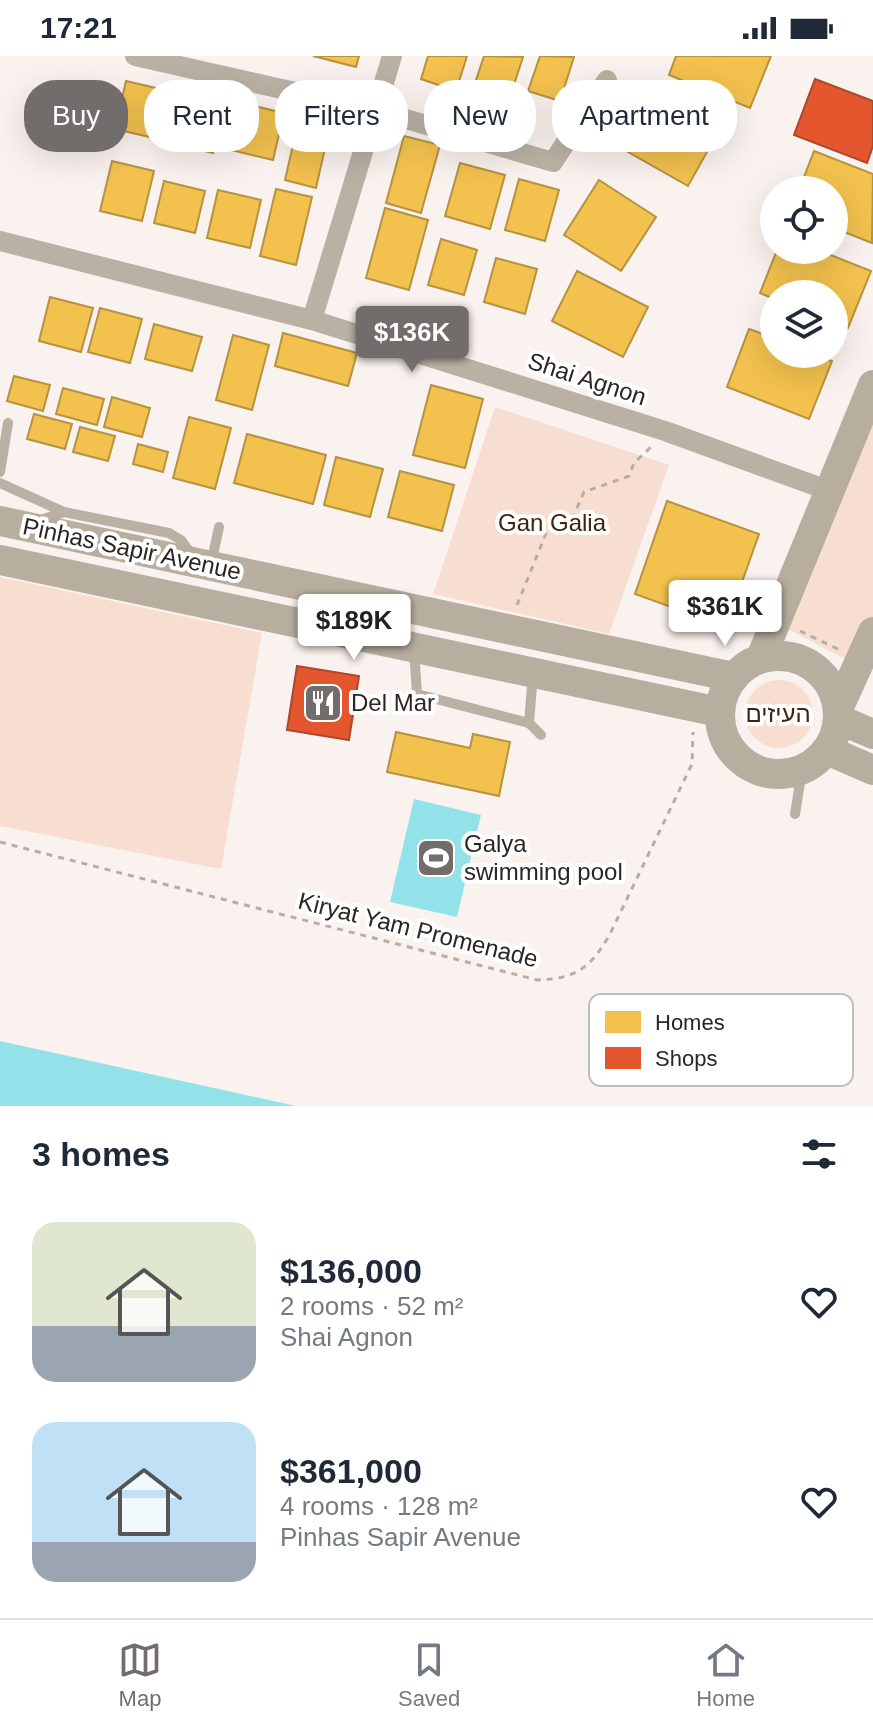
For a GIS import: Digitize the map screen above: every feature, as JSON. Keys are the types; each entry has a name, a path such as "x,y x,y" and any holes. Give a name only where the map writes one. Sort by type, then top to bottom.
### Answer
{"street":[{"path":"135,56 275,88"},
{"path":"384,80 392,56"},
{"path":"408,120 553,162 560,152"},
{"path":"312,320 362,152"},
{"name":"Shai Agnon","path":"0,241 312,320 665,431 830,491"},
{"path":"761,658 873,385"},
{"name":"Pinhas Sapir Avenue","path":"0,521 733,677"},
{"name":"Pinhas Sapir Avenue","path":"0,560 706,709"},
{"path":"868,653 838,714 835,735 827,750 816,762 802,770 768,774 752,768 738,759 727,745 721,729 706,709 746,666 761,658 796,658 812,666 825,678 834,692 838,714 873,734"},
{"path":"827,750 873,770"}],"lane":[{"path":"0,472 8,423"},
{"path":"0,483 64,512 169,533 181,540 204,565 219,527"},
{"path":"31,528 43,519 64,512"},
{"path":"413,647 417,694 529,723 541,735"},
{"path":"529,723 533,673"},
{"path":"795,814 802,770"}],"path":[{"path":"509,629 547,531 571,521 584,492 629,476 634,463 665,431"},
{"path":"793,627 868,653"},
{"name":"Kiryat Yam Promenade","path":"0,842 537,980 554,979 576,973 595,960 610,934 692,764 706,709"}],"green space":[{"path":"873,404 873,619 855,664 782,626"},
{"name":"Gan Galia","path":"495,407 669,465 609,634 433,594"},
{"path":"0,577 262,633 221,869 0,826"},
{"name":"העיזים","path":"772,680 786,680 798,685 808,695 813,714 808,733 798,743 786,748 772,748 760,743 750,733 745,721 745,707 750,695 760,685"}],"water":[{"name":"Galya swimming pool","path":"414,799 481,815 457,917 390,902"},
{"path":"0,1041 296,1106 0,1106"}],"building: Homes":[{"path":"313,56 359,56 356,67"},
{"path":"428,56 467,56 459,80 421,79"},
{"path":"484,56 523,57 515,80 476,80"},
{"path":"540,56 574,57 567,80 552,80 552,98 536,94 536,80 532,80"},
{"path":"676,56 771,56 750,108 737,103 737,80 681,80 669,75"},
{"path":"128,81 144,85 144,136 128,132"},
{"path":"259,107 275,111 273,160 239,152 259,152"},
{"path":"408,137 424,141 424,152 438,152 421,213 386,203 400,152 408,152"},
{"path":"814,151 873,174 872,243 848,234 848,176 804,176"},
{"path":"291,152 324,152 316,188 285,180"},
{"path":"628,152 707,152 688,186"},
{"path":"112,161 154,171 142,221 100,211"},
{"path":"460,163 505,175 490,229 445,216"},
{"path":"519,179 559,190 545,241 505,230"},
{"path":"599,180 656,217 621,271 564,235"},
{"path":"164,181 205,191 195,233 154,223"},
{"path":"276,189 312,197 296,265 260,256"},
{"path":"218,190 261,200 250,248 207,238"},
{"path":"385,208 428,220 409,290 366,278"},
{"path":"441,239 477,250 464,295 428,285"},
{"path":"496,258 537,269 525,314 484,302"},
{"path":"848,262 871,271 848,328 848,280 765,280 771,264"},
{"path":"577,271 648,307 623,357 552,321"},
{"path":"50,297 93,308 81,352 39,341"},
{"path":"100,308 142,319 130,363 88,352"},
{"path":"154,324 202,337 192,371 145,359"},
{"path":"749,329 760,333 760,368 829,368 809,419 727,387"},
{"path":"283,333 357,353 348,386 275,366"},
{"path":"233,335 269,345 252,410 216,400"},
{"path":"14,376 50,385 43,411 7,401"},
{"path":"431,385 483,399 465,468 413,455"},
{"path":"63,388 104,399 97,425 56,414"},
{"path":"112,397 150,408 142,437 104,427"},
{"path":"34,414 72,424 65,449 27,439"},
{"path":"189,417 231,428 215,489 173,478"},
{"path":"80,427 115,436 108,461 73,452"},
{"path":"247,434 326,455 313,504 234,483"},
{"path":"138,444 168,452 163,472 133,464"},
{"path":"336,457 383,469 370,517 324,505"},
{"path":"400,471 454,485 442,531 388,517"},
{"path":"667,501 759,534 726,627 635,594"},
{"path":"396,732 470,748 473,734 510,742 499,796 387,772"}],"building: Shops":[{"path":"815,79 873,101 873,146 867,163 794,135"},
{"name":"Del Mar","path":"297,666 359,676 349,740 287,730"}],"place":[{"name":"Del Mar","path":"323,703"},
{"name":"Galya swimming pool","path":"436,858"}]}
